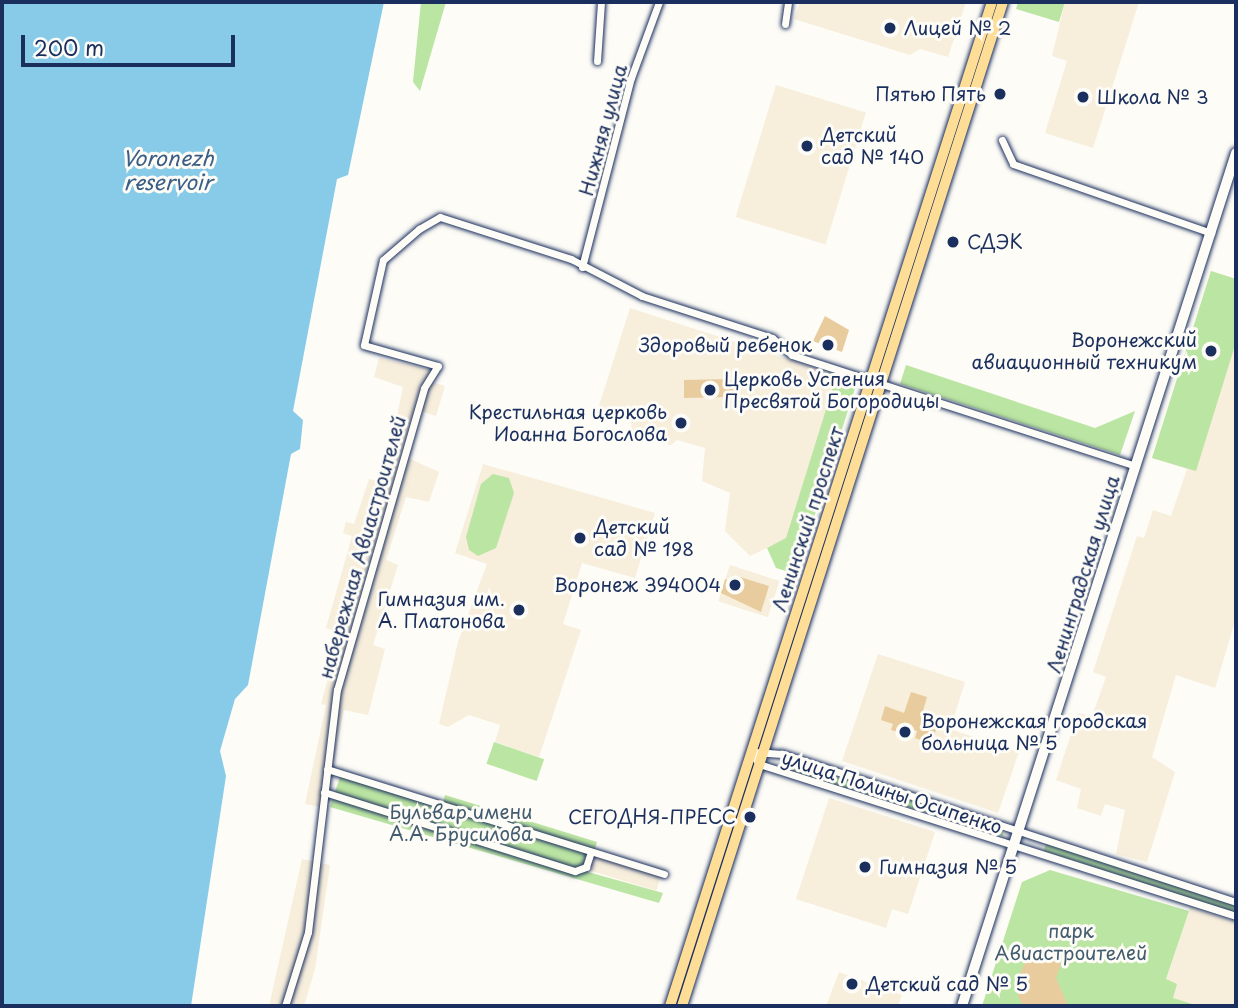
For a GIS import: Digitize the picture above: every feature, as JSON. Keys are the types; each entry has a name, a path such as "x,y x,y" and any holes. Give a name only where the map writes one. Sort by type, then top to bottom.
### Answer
{"main road":[{"name":"Ленинский проспект","path":"682,1006 764,748 992,2"},
{"name":"Ленинский проспект","path":"670,1006 751,752 1003,2"},
{"name":"Ленинградская улица","path":"962,1006 1236,153"}],"street":[{"path":"597,61 601,2"},
{"name":"Нижняя улица","path":"582,267 631,78 659,2"},
{"path":"785,24 788,2"},
{"path":"1002,140 1013,164 1211,233"},
{"name":"набережная Авиастроителей","path":"285,1006 308,932 327,769 344,662 351,655 425,388 438,366 364,345 383,260 440,217 571,258 582,267"},
{"path":"582,267 642,296 772,338 792,355 1135,466"},
{"name":"улица Полины Осипенко","path":"1236,902 764,748 751,752 759,764 1012,848 1236,916"},
{"path":"327,769 664,874"},
{"path":"324,792 575,871 586,867 591,852"}],"shaded area":[{"name":"Лицей № 2","path":"800,2 966,2 948,57 920,49 910,55 794,19"},
{"name":"Школа № 3","path":"1065,2 1139,2 1093,148 1045,133 1067,61 1052,56"},
{"name":"Детский сад № 140","path":"776,85 866,112 826,244 736,217"},
{"path":"1211,271 1236,279 1236,618 1215,688 1176,675 1152,757 1175,772 1147,862 1116,854 1125,810 1105,804 1101,816 1077,808 1081,789 1056,780 1078,713 1092,716 1106,677 1093,672 1137,536 1144,538 1153,510 1171,516 1187,469 1152,458"},
{"path":"630,308 828,372 832,390 786,539 750,556 725,531 730,493 702,481 705,448 677,440 671,445 632,432 631,418 599,406"},
{"path":"379,358 432,370 429,381 445,386 436,416 421,411 406,457 439,472 429,502 406,497 386,560 398,565 373,645 385,649 368,715 344,710 325,808 305,804 326,705 321,704 340,633 326,628 352,536 343,533 346,522 354,524 369,479 383,482 403,387 374,377"},
{"name":"Гимназия им. А. Платонова","path":"483,464 655,513 635,578 582,563 563,624 581,630 539,757 495,742 500,725 469,715 448,727 439,724 458,642 487,564 455,553"},
{"path":"730,565 779,581 768,617 718,601"},
{"name":"Воронежская городская больница № 5","path":"878,654 965,682 950,729 1019,752 998,813 842,761"},
{"name":"Гимназия № 5","path":"829,798 935,832 908,914 892,909 886,928 796,899"},
{"path":"594,855 661,875 656,891 589,870"},
{"path":"302,859 330,865 315,969 304,1006 269,1006"},
{"path":"1190,907 1236,922 1236,1006 1199,1006 1173,998 1166,980"},
{"name":"Детский сад № 5","path":"839,972 902,995 898,1006 826,1006"}],"green space":[{"path":"421,2 446,2 420,91 413,82"},
{"path":"1018,2 1065,2 1059,22 1016,9"},
{"name":"Воронежский авиационный техникум","path":"1211,271 1236,279 1236,342 1196,471 1152,458"},
{"path":"906,365 1095,428 1135,411 1120,455 900,384"},
{"path":"828,372 857,382 796,574 776,568 767,548 786,538 832,390"},
{"path":"493,474 509,478 514,493 496,548 478,556 469,550 466,537 481,484"},
{"path":"494,742 544,759 537,781 487,764"},
{"path":"787,761 1003,830 1003,836 785,769"},
{"name":"Бульвар имени А.А. Брусилова","path":"342,771 443,803 445,795 597,842 588,872 663,893 659,903 330,807"},
{"path":"1046,844 1236,906 1234,912 1044,851"},
{"name":"парк Авиастроителей","path":"1050,870 1189,911 1166,979 1177,984 1173,998 1199,1006 982,1006 1022,882"}],"water":[{"name":"Voronezh reservoir","path":"2,2 384,2 348,175 337,179 293,411 303,420 300,449 291,454 248,685 235,699 220,751 226,776 191,1006 2,1006"}],"building":[{"path":"825,316 849,330 842,352 813,341"},
{"name":"Церковь Успения Пресвятой Богородицы","path":"730,379 737,388 731,397 684,398 684,380"},
{"path":"740,577 769,586 761,612 721,593 725,579 738,583"},
{"path":"911,692 927,697 921,718 938,723 934,736 925,734 923,741 915,738 917,731 900,726 898,732 891,730 893,724 881,720 885,706 904,713"},
{"path":"1029,951 1057,953 1061,964 1056,978 1068,1006 1023,1006 1018,996 1019,977"}],"place":[{"name":"Лицей № 2","path":"890,28"},
{"name":"Пятью Пять","path":"1000,94"},
{"name":"Школа № 3","path":"1083,97"},
{"name":"Детский сад № 140","path":"807,146"},
{"name":"СДЭК","path":"953,242"},
{"name":"Здоровый ребенок","path":"828,345"},
{"name":"Воронежский авиационный техникум","path":"1211,351"},
{"name":"Церковь Успения Пресвятой Богородицы","path":"710,390"},
{"name":"Крестильная церковь Иоанна Богослова","path":"681,423"},
{"name":"Детский сад № 198","path":"580,538"},
{"name":"Воронеж 394004","path":"735,585"},
{"name":"Гимназия им. А. Платонова","path":"519,610"},
{"name":"Воронежская городская больница № 5","path":"905,732"},
{"name":"СЕГОДНЯ-ПРЕСС","path":"750,817"},
{"name":"Гимназия № 5","path":"865,867"},
{"name":"Детский сад № 5","path":"852,984"}]}
